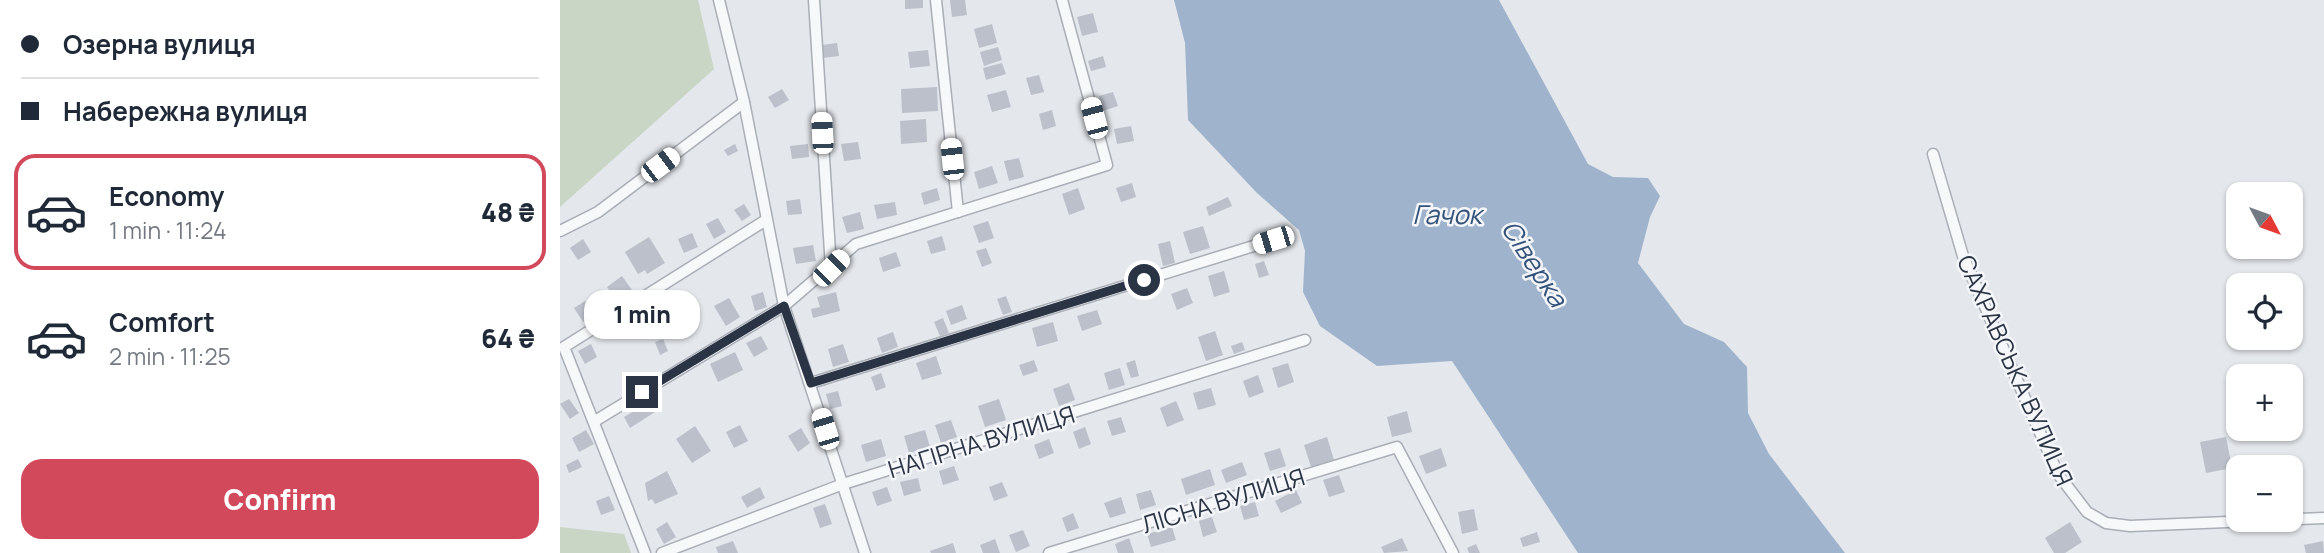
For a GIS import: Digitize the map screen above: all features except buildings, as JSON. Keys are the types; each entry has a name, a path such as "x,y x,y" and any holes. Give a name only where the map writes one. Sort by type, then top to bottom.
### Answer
{"street":[{"path":"719,0 744,102 784,306 865,553"},
{"path":"814,0 831,268"},
{"path":"936,0 958,212"},
{"path":"595,421 784,306 856,244 1107,165 1062,0"},
{"path":"560,231 598,212 744,102"},
{"name":"САХРАВСЬКА ВУЛИЦЯ","path":"1933,154 1969,268 2058,474 2087,512 2106,523 2130,526 2324,518"},
{"path":"645,553 564,347 766,220"},
{"path":"811,383 1273,240"},
{"name":"НАГІРНА ВУЛИЦЯ","path":"662,553 842,482 1305,340"},
{"name":"ЛІСНА ВУЛИЦЯ","path":"1049,553 1397,447 1453,553"}],"green space":[{"path":"560,0 698,0 714,69 560,207"},
{"path":"560,527 624,534 631,553 560,553"}],"water":[{"name":"Гачок","path":"1174,0 1499,0 1588,164 1613,177 1648,178 1660,196 1650,217 1638,263 1684,324 1724,342 1747,367 1748,413 1769,454 1845,553 1578,553 1452,361 1377,366 1320,326 1303,292 1305,251 1299,230 1257,193 1188,120 1185,43"}],"route":[{"path":"642,392 784,306 811,383 1144,280"}],"water label":[{"name":"Сіверка","path":"1535,263"}]}
